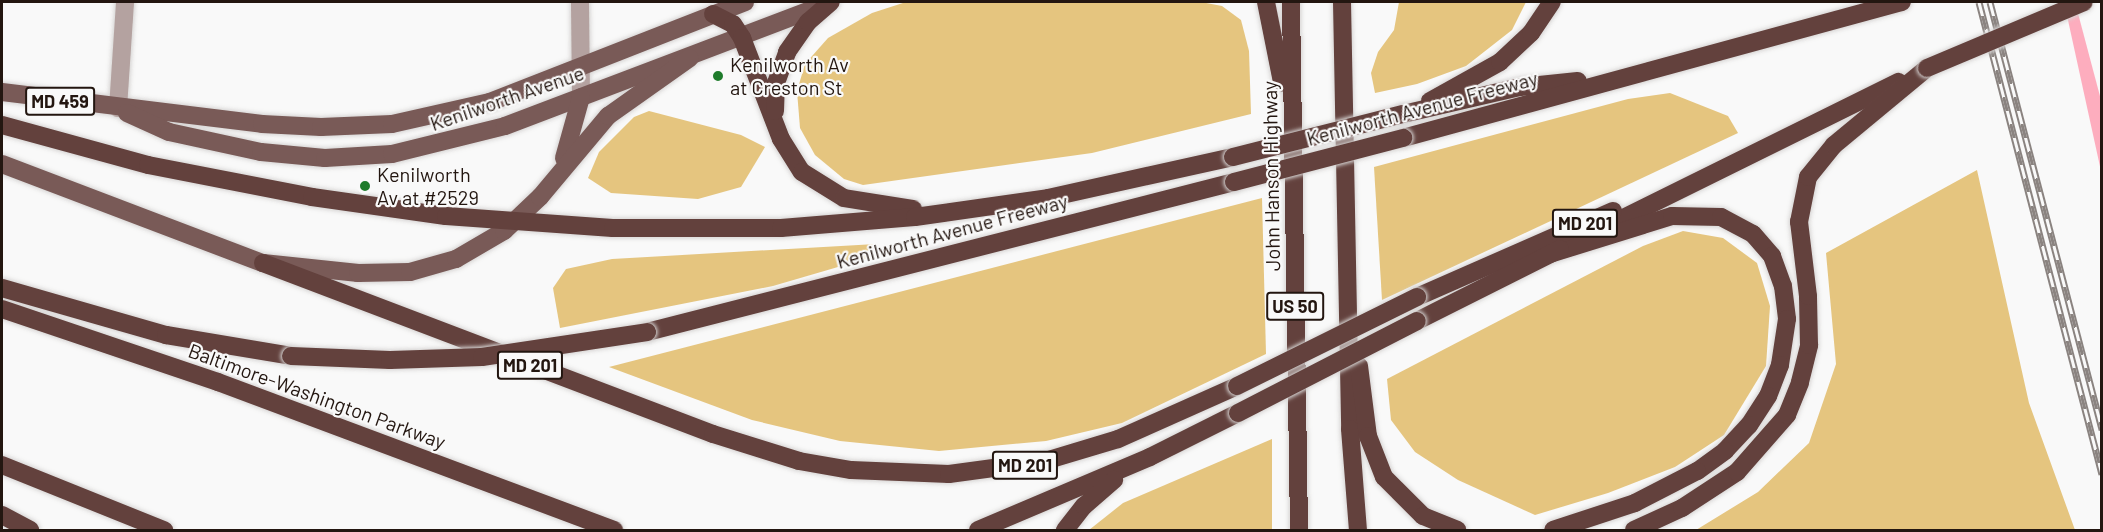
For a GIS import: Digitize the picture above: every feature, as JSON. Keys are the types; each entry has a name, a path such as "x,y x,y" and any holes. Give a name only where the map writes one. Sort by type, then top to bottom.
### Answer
{"highway":[{"path":"781,139 774,95 782,62 800,32 831,2"},
{"path":"1266,2 1275,32 1293,150"},
{"name":"John Hanson Highway","path":"1291,2 1299,531"},
{"name":"US 50","path":"1342,2 1350,429 1358,531"},
{"path":"1403,114 1500,62 1531,33 1552,2"},
{"name":"Kenilworth Avenue Freeway","path":"2,288 166,335 291,356 390,360 482,357 647,332 1403,138 1620,76 1902,2"},
{"name":"MD 201","path":"263,263 713,434 799,461 851,471 949,474 1045,461 1118,439 1237,386 1490,262 1755,153 1928,68 2084,2"},
{"path":"713,14 733,24 742,38 781,139 802,172 836,195 875,205 948,213"},
{"path":"1634,531 1682,508 1737,472 1786,415 1800,382 1809,345 1810,310 1798,222 1808,177 1834,145 1928,68"},
{"path":"2,125 214,179 379,207 514,222 747,229 948,213 1081,192 1520,87 1620,76"},
{"path":"978,531 1150,457 1755,153"},
{"path":"1550,254 1672,216 1721,217 1753,234 1772,256 1783,286 1787,319 1784,351 1768,396 1749,425 1725,451 1687,477 1635,504 1554,531"},
{"path":"1346,251 1365,421 1377,465 1392,489 1413,509 1457,531"},
{"name":"Baltimore-Washington Parkway","path":"2,309 218,382 614,531"},
{"path":"1065,531 1104,488 1150,457"},
{"path":"1291,531 1298,462"},
{"path":"2,465 164,531"},
{"path":"2,515 30,531"}],"main road":[{"name":"Kenilworth Avenue","path":"2,92 262,124 372,125 471,107 581,67 745,2"},
{"name":"Kenilworth Avenue","path":"118,108 169,132 217,144 282,155 347,157 392,154 462,140 690,58 831,2"},
{"path":"263,263 368,274 410,272 467,254 514,222 608,116 690,58"},
{"path":"559,171 581,97"},
{"name":"MD 201","path":"2,164 263,263"}],"street":[{"path":"118,108 125,2"},
{"path":"580,2 581,97"}],"shaded area":[{"path":"906,2 1201,2 1222,6 1241,20 1249,51 1251,114 1092,153 863,185 844,179 815,155 800,128 797,91 805,64 828,38 872,13"},
{"path":"1399,2 1526,2 1512,30 1466,66 1417,84 1375,93 1371,73 1378,52 1394,30"},
{"path":"2064,2 2075,2 2101,100 2101,171"},
{"path":"1670,93 1728,116 1738,133 1382,300 1374,167 1628,99"},
{"path":"649,111 741,135 765,147 741,187 698,199 611,193 588,178 599,152 634,117"},
{"path":"1977,170 2029,403 2075,530 1696,530 1758,492 1809,443 1836,364 1826,253"},
{"path":"1262,198 1266,354 1122,423 1046,441 939,451 840,441 752,420 609,367"},
{"path":"1683,231 1723,238 1757,263 1770,306 1766,366 1724,435 1675,467 1608,493 1535,515 1458,480 1415,452 1391,420 1387,379 1643,246"},
{"path":"876,244 879,255 773,286 560,328 553,288 566,269 612,259"},
{"path":"1272,439 1272,530 1089,530 1123,503"}],"railway":[{"path":"1979,2 2102,474"},
{"path":"1990,2 2102,430"}],"place":[{"name":"Kenilworth Av at Creston St","path":"718,76"},
{"name":"Kenilworth Av at #2529","path":"365,186"}]}
